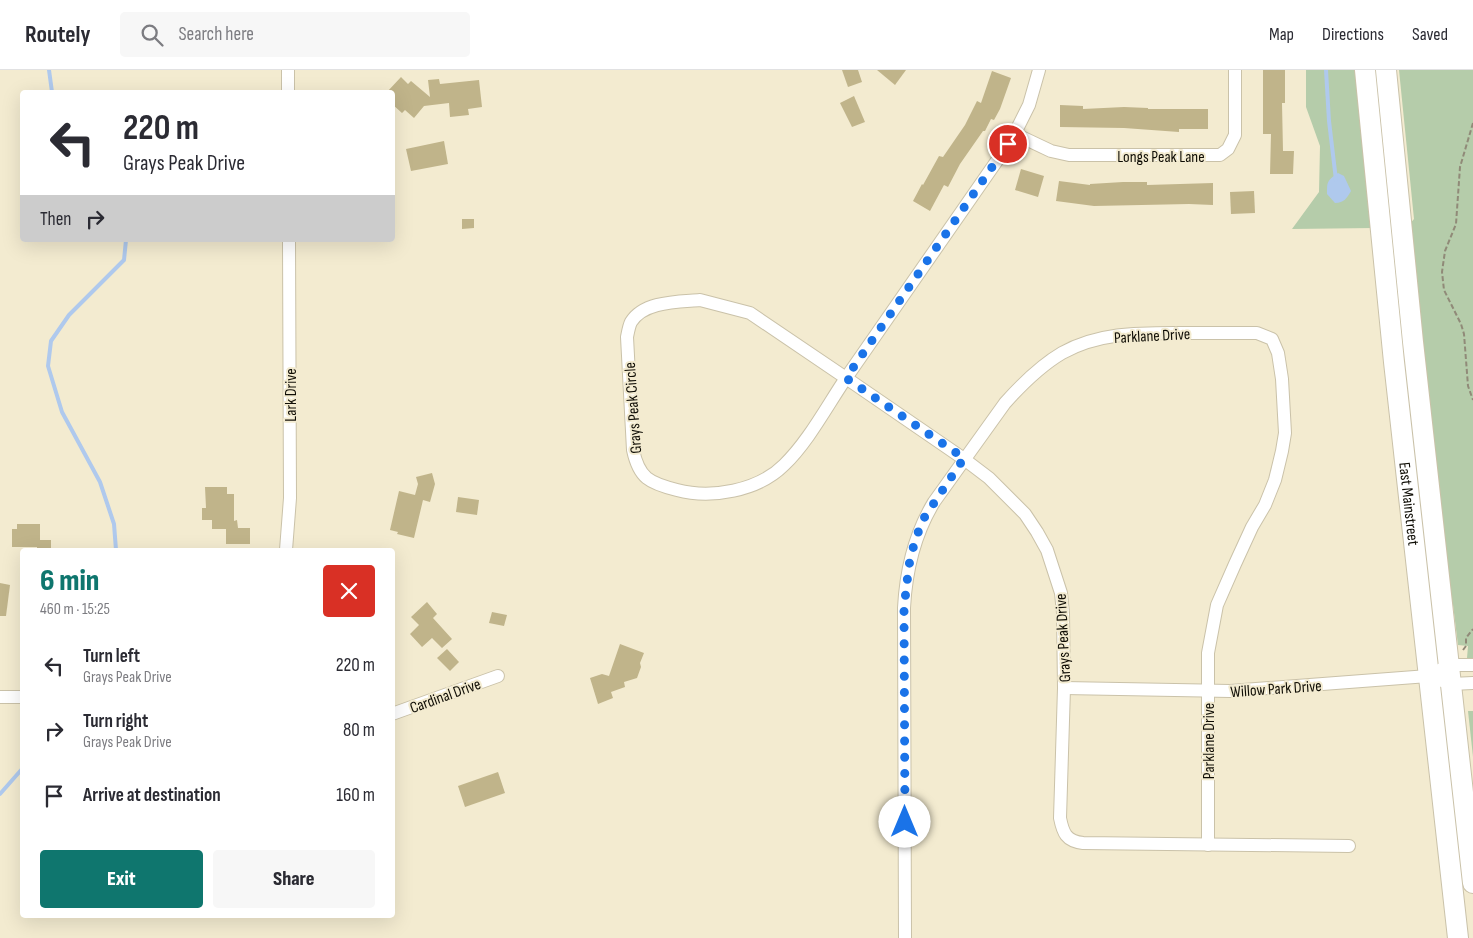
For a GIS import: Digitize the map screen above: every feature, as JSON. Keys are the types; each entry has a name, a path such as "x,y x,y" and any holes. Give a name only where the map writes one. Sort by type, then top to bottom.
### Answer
{"main road":[{"name":"East Mainstreet","path":"1364,70 1428,676 1458,938"},
{"name":"East Mainstreet","path":"1386,70 1413,342 1473,883"}],"street":[{"path":"288,70 288,90"},
{"path":"846,378 1015,134 1030,100 1039,70"},
{"name":"Longs Peak Lane","path":"1015,134 1051,151 1068,155 1216,156 1232,154 1235,135 1235,70"},
{"name":"Lark Drive","path":"286,548 290,498 289,242"},
{"name":"Grays Peak Circle","path":"700,300 750,313 846,378 800,446 784,466 768,478 743,488 722,492 687,493 648,480 637,467 632,450 627,337 630,324 645,309 677,302 700,300"},
{"name":"Parklane Drive","path":"905,938 906,585 915,540 924,518 964,458 1005,403 1024,383 1047,362 1082,343 1126,333 1257,333 1272,339 1278,353 1282,380 1285,433 1282,451 1275,480 1265,505 1234,564 1218,605 1208,653 1208,844"},
{"name":"Grays Peak Drive","path":"846,378 964,458 994,483 1025,514 1047,550 1061,593 1063,613 1064,688 1060,818 1062,830 1068,837 1075,842 1083,843 1349,846"},
{"name":"Willow Park Drive","path":"1064,688 1208,691 1265,689 1450,674 1473,665"},
{"name":"Willow Park Drive","path":"1450,674 1473,683"},
{"name":"Cardinal Drive","path":"395,713 498,676"},
{"path":"0,697 20,697"}],"path":[{"path":"1473,123 1460,167 1456,224 1445,251 1442,272 1444,290 1464,334 1468,386 1473,400"},
{"path":"1464,650 1466,638 1473,629"}],"green space":[{"path":"1306,70 1356,70 1373,228 1292,229 1319,192 1320,146 1306,107"},
{"path":"1399,70 1473,70 1473,658 1467,658 1468,646 1458,645 1453,605 1450,604 1409,225 1414,219"},
{"path":"1468,711 1473,711 1473,757"}],"water":[{"path":"1338,173 1344,176 1351,191 1345,200 1335,203 1327,194 1327,186 1328,182"}],"building":[{"path":"842,70 858,70 862,82 848,87"},
{"path":"877,70 906,70 895,85"},
{"path":"1263,70 1285,70 1285,103 1282,103 1283,151 1294,151 1293,174 1270,174 1271,134 1263,134"},
{"path":"992,71 1011,78 1000,109 994,120 991,119 985,131 983,131 960,164 948,187 944,185 930,211 913,201 939,156 943,157 965,125 977,101 981,103"},
{"path":"401,77 408,84 411,81 430,97 428,80 439,79 440,84 479,80 482,107 468,109 469,115 450,117 449,103 424,106 414,118 405,110 402,113 395,107 395,90 389,90"},
{"path":"854,96 865,122 852,127 840,103"},
{"path":"1060,105 1083,106 1083,109 1124,107 1208,109 1208,129 1179,129 1179,132 1124,128 1060,127"},
{"path":"444,141 448,164 411,171 406,149"},
{"path":"1021,169 1044,176 1038,197 1015,190"},
{"path":"1059,181 1090,185 1123,182 1147,182 1147,185 1213,183 1213,205 1094,206 1056,201"},
{"path":"1254,191 1255,213 1231,214 1230,192"},
{"path":"462,219 474,219 474,228 462,229"},
{"path":"432,473 435,484 430,502 423,500 414,538 397,534 398,532 390,530 399,491 415,495 418,484 416,477"},
{"path":"205,487 227,487 227,494 234,494 234,521 237,520 238,528 250,528 250,544 226,544 226,529 212,529 212,520 202,520 202,508 206,508"},
{"path":"458,497 479,500 477,515 456,512"},
{"path":"17,524 40,524 40,540 51,540 51,548 12,547 12,529 17,529"},
{"path":"0,583 10,585 6,616 0,616"},
{"path":"427,602 437,614 433,618 452,639 442,648 432,638 422,647 410,634 419,625 411,617"},
{"path":"492,612 507,615 504,626 489,623"},
{"path":"620,644 644,653 637,678 624,682 625,687 611,692 613,698 598,704 590,678 602,674 609,676"},
{"path":"447,649 459,662 450,671 437,658"},
{"path":"498,772 505,793 465,807 458,786"}],"waterway":[{"path":"49,70 52,90"},
{"path":"1326,70 1329,121 1336,180"},
{"path":"116,548 114,524 100,482 62,412 48,366 51,341 69,315 124,260 126,242"},
{"path":"0,794 20,771"}],"route":[{"path":"905,822 904,608 909,565 915,540 924,518 964,458 846,378 1008,144"}]}
